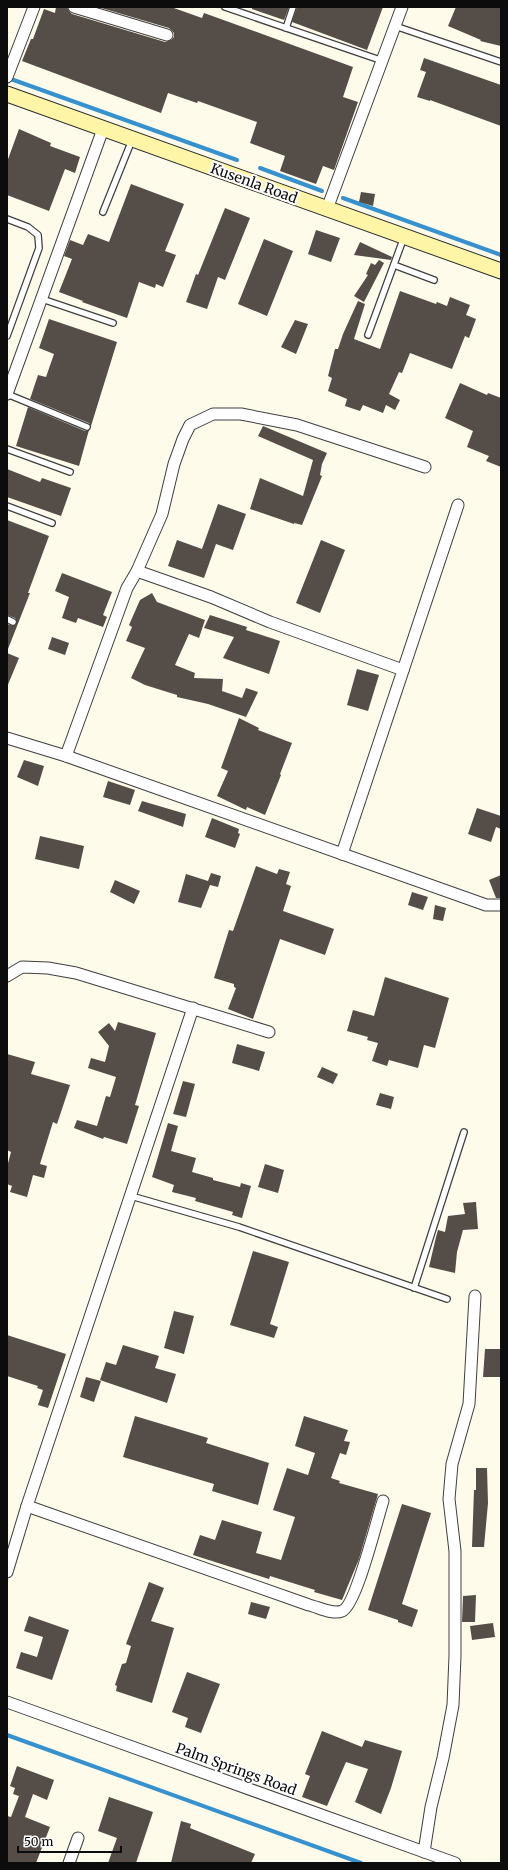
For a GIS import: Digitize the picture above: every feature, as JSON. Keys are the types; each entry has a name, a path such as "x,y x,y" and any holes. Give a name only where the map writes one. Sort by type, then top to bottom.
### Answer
{"main road":[{"name":"Kusenla Road","path":"7,94 501,271"}],"street":[{"path":"7,77 34,7"},
{"path":"74,7 167,35"},
{"path":"327,209 402,7"},
{"path":"7,394 103,129"},
{"path":"66,756 127,588 137,571 162,514 174,464 183,438 190,425 213,414 240,414 297,425 425,467"},
{"path":"342,854 458,505"},
{"path":"137,571 204,594 270,622 403,670"},
{"path":"7,738 66,756 486,905 501,905"},
{"path":"7,976 22,967 48,968 76,973 269,1032"},
{"path":"7,1572 26,1506 193,1008"},
{"path":"424,1852 431,1807 443,1758 453,1705 455,1656 455,1551 450,1499 452,1464 469,1404 475,1296"},
{"path":"26,1506 309,1605 337,1613 344,1611 351,1601 359,1582 383,1501"},
{"name":"Palm Springs Road","path":"7,1702 455,1863"},
{"path":"68,1863 78,1838"}],"lane":[{"path":"225,7 383,61"},
{"path":"286,28 294,7"},
{"path":"395,26 501,62"},
{"path":"103,212 132,139"},
{"path":"7,219 28,227 38,235 39,248 7,336"},
{"path":"368,336 404,237"},
{"path":"394,265 434,280"},
{"path":"42,299 113,323"},
{"path":"7,394 87,427"},
{"path":"7,449 70,472"},
{"path":"7,506 52,524"},
{"path":"7,619 13,622"},
{"path":"414,1288 464,1132"},
{"path":"131,1196 238,1228 447,1299"}],"building":[{"path":"56,7 67,7 72,14 165,42 174,37 174,33 169,28 98,7 171,7 202,18 204,13 353,67 343,97 358,102 334,170 323,166 316,184 280,171 285,156 250,143 257,122 198,101 197,103 168,93 161,113 22,61 31,39 33,39 44,9 55,13"},
{"path":"252,7 289,7 284,20 252,9"},
{"path":"297,7 383,7 367,50 292,22"},
{"path":"456,7 501,7 501,46 480,41 481,40 448,26"},
{"path":"424,58 501,85 501,126 430,100 417,97 426,72 420,70"},
{"path":"19,129 51,143 50,146 80,157 75,173 65,169 49,211 7,195 7,162"},
{"path":"131,184 184,204 165,251 176,255 163,287 156,284 155,288 139,282 127,318 59,292 72,259 64,256 70,240 83,245 88,234 109,242"},
{"path":"361,192 375,194 373,206 359,202"},
{"path":"225,208 250,218 225,280 218,277 207,309 186,302 196,274 198,275"},
{"path":"316,230 340,238 331,262 308,254"},
{"path":"264,239 293,251 267,316 238,304"},
{"path":"360,242 392,257 391,260 354,255"},
{"path":"379,260 384,263 364,302 354,296 368,275 366,274 371,263 375,265"},
{"path":"400,291 436,304 437,302 447,306 450,297 470,305 466,315 476,319 469,338 465,336 452,369 410,353 402,373 399,372 389,394 400,400 395,410 386,405 383,413 363,405 360,411 345,406 347,399 328,391 332,378 328,376 335,349 338,349 358,301 365,304 354,339 380,349"},
{"path":"49,319 117,342 91,426 89,423 30,399 38,375 46,377 54,354 39,348"},
{"path":"295,320 308,324 296,354 281,347"},
{"path":"460,383 487,395 488,393 501,398 501,467 486,461 489,456 467,447 473,431 445,418"},
{"path":"28,407 85,431 89,430 79,466 16,446"},
{"path":"263,426 327,453 322,464 320,475 322,476 302,525 294,524 250,509 260,478 303,496 313,460 258,436"},
{"path":"7,469 40,482 42,478 71,488 61,516 7,497"},
{"path":"218,504 246,514 233,550 216,544 204,578 168,566 177,540 202,549"},
{"path":"7,520 49,536 28,593 30,593 8,649 7,624 14,626 17,622 15,618 7,615"},
{"path":"321,540 345,550 320,613 296,603"},
{"path":"62,573 112,592 103,615 107,617 103,627 78,618 76,623 62,618 69,597 55,591"},
{"path":"152,593 157,602 205,620 199,638 189,634 175,665 195,673 194,678 223,679 222,691 242,698 246,688 258,692 246,717 208,704 177,697 177,695 145,685 131,678 145,648 126,641 132,627 129,625 140,600"},
{"path":"210,615 247,627 246,630 280,641 269,674 223,658 234,637 204,628"},
{"path":"52,637 69,643 65,655 48,649"},
{"path":"7,653 19,658 7,687"},
{"path":"357,669 379,675 368,711 347,705"},
{"path":"239,718 259,728 258,730 292,743 265,815 247,807 246,810 217,796 228,771 221,768"},
{"path":"24,760 44,766 38,786 17,777"},
{"path":"108,781 135,790 130,805 103,797"},
{"path":"142,801 186,814 183,827 138,811"},
{"path":"477,808 501,816 501,829 496,827 491,842 468,834"},
{"path":"212,818 239,829 238,833 240,834 235,848 205,837"},
{"path":"40,836 84,846 79,869 35,859"},
{"path":"256,866 277,874 279,869 290,872 286,884 291,886 283,911 334,929 325,955 280,939 253,1019 228,1009 236,988 234,987 234,984 214,978 229,930 233,931"},
{"path":"211,873 221,876 218,887 210,885 201,908 178,902 186,874 208,881"},
{"path":"501,875 501,898 496,898 489,880"},
{"path":"115,880 140,891 134,904 110,892"},
{"path":"412,892 428,897 423,910 408,905"},
{"path":"435,905 446,908 443,921 433,919"},
{"path":"385,977 449,998 435,1048 424,1045 418,1068 389,1060 387,1066 372,1061 378,1043 367,1040 368,1037 347,1031 353,1010 374,1016"},
{"path":"118,1022 156,1033 135,1105 139,1106 127,1144 104,1137 103,1139 74,1128 77,1120 97,1126 106,1096 110,1097 116,1077 88,1068 91,1058 105,1062 109,1046 98,1032 109,1023 115,1031"},
{"path":"237,1044 265,1052 259,1071 232,1063"},
{"path":"7,1054 35,1062 31,1074 70,1085 57,1124 53,1122 40,1164 47,1166 44,1178 33,1175 27,1197 10,1192 12,1186 7,1184 7,1167 11,1152 7,1150"},
{"path":"322,1067 338,1074 333,1084 317,1077"},
{"path":"183,1081 195,1084 186,1117 173,1114"},
{"path":"380,1093 394,1097 391,1109 376,1105"},
{"path":"168,1123 178,1126 171,1151 196,1158 192,1172 213,1178 213,1180 240,1187 241,1183 251,1186 242,1218 232,1215 233,1212 195,1201 196,1198 172,1192 174,1185 152,1177"},
{"path":"265,1164 284,1170 278,1193 258,1187"},
{"path":"476,1202 478,1229 463,1230 457,1252 455,1273 429,1267 438,1230 445,1232 448,1216 465,1214 463,1203"},
{"path":"253,1251 289,1262 270,1324 278,1327 274,1338 230,1325"},
{"path":"174,1311 194,1316 184,1354 164,1348"},
{"path":"7,1335 66,1354 48,1408 38,1405 43,1390 37,1388 38,1386 7,1376"},
{"path":"123,1345 159,1356 155,1368 176,1374 167,1403 100,1380 106,1362 116,1365"},
{"path":"485,1349 501,1349 500,1377 483,1377"},
{"path":"86,1377 101,1381 94,1402 80,1397"},
{"path":"135,1416 208,1438 206,1443 269,1463 258,1505 212,1491 214,1484 123,1457"},
{"path":"304,1416 348,1430 344,1441 350,1442 346,1455 340,1453 331,1478 340,1481 339,1483 378,1494 359,1559 342,1600 314,1592 315,1590 270,1576 269,1579 193,1555 200,1535 215,1540 222,1520 262,1532 256,1553 281,1560 295,1517 273,1510 287,1468 308,1475 315,1453 295,1446"},
{"path":"476,1468 487,1468 488,1503 484,1547 472,1547"},
{"path":"402,1504 431,1513 402,1604 418,1610 412,1627 398,1622 398,1620 368,1610"},
{"path":"149,1582 164,1588 151,1621 174,1628 152,1703 116,1691 117,1686 115,1685 122,1664 126,1663 131,1646 126,1644"},
{"path":"476,1595 475,1622 462,1622 463,1596"},
{"path":"251,1602 270,1607 266,1619 248,1614"},
{"path":"29,1616 69,1630 52,1680 16,1668 21,1652 37,1657 43,1637 24,1631"},
{"path":"493,1623 495,1637 472,1640 470,1626"},
{"path":"187,1672 220,1684 201,1733 185,1727 188,1718 172,1712"},
{"path":"322,1731 362,1747 365,1740 402,1751 391,1788 381,1814 355,1802 368,1769 346,1762 327,1806 302,1797 310,1776 305,1774"},
{"path":"17,1766 54,1780 47,1800 33,1794 25,1817 50,1827 36,1863 7,1863 7,1816 11,1817 19,1796 13,1794 15,1788 10,1786"},
{"path":"109,1797 153,1812 136,1863 108,1863 117,1838 98,1831"},
{"path":"181,1821 191,1824 190,1828 255,1854 251,1863 171,1863"}],"waterway":[{"path":"8,78 237,160"},
{"path":"260,168 322,191"},
{"path":"343,198 501,255"},
{"path":"7,1735 361,1863"}]}
